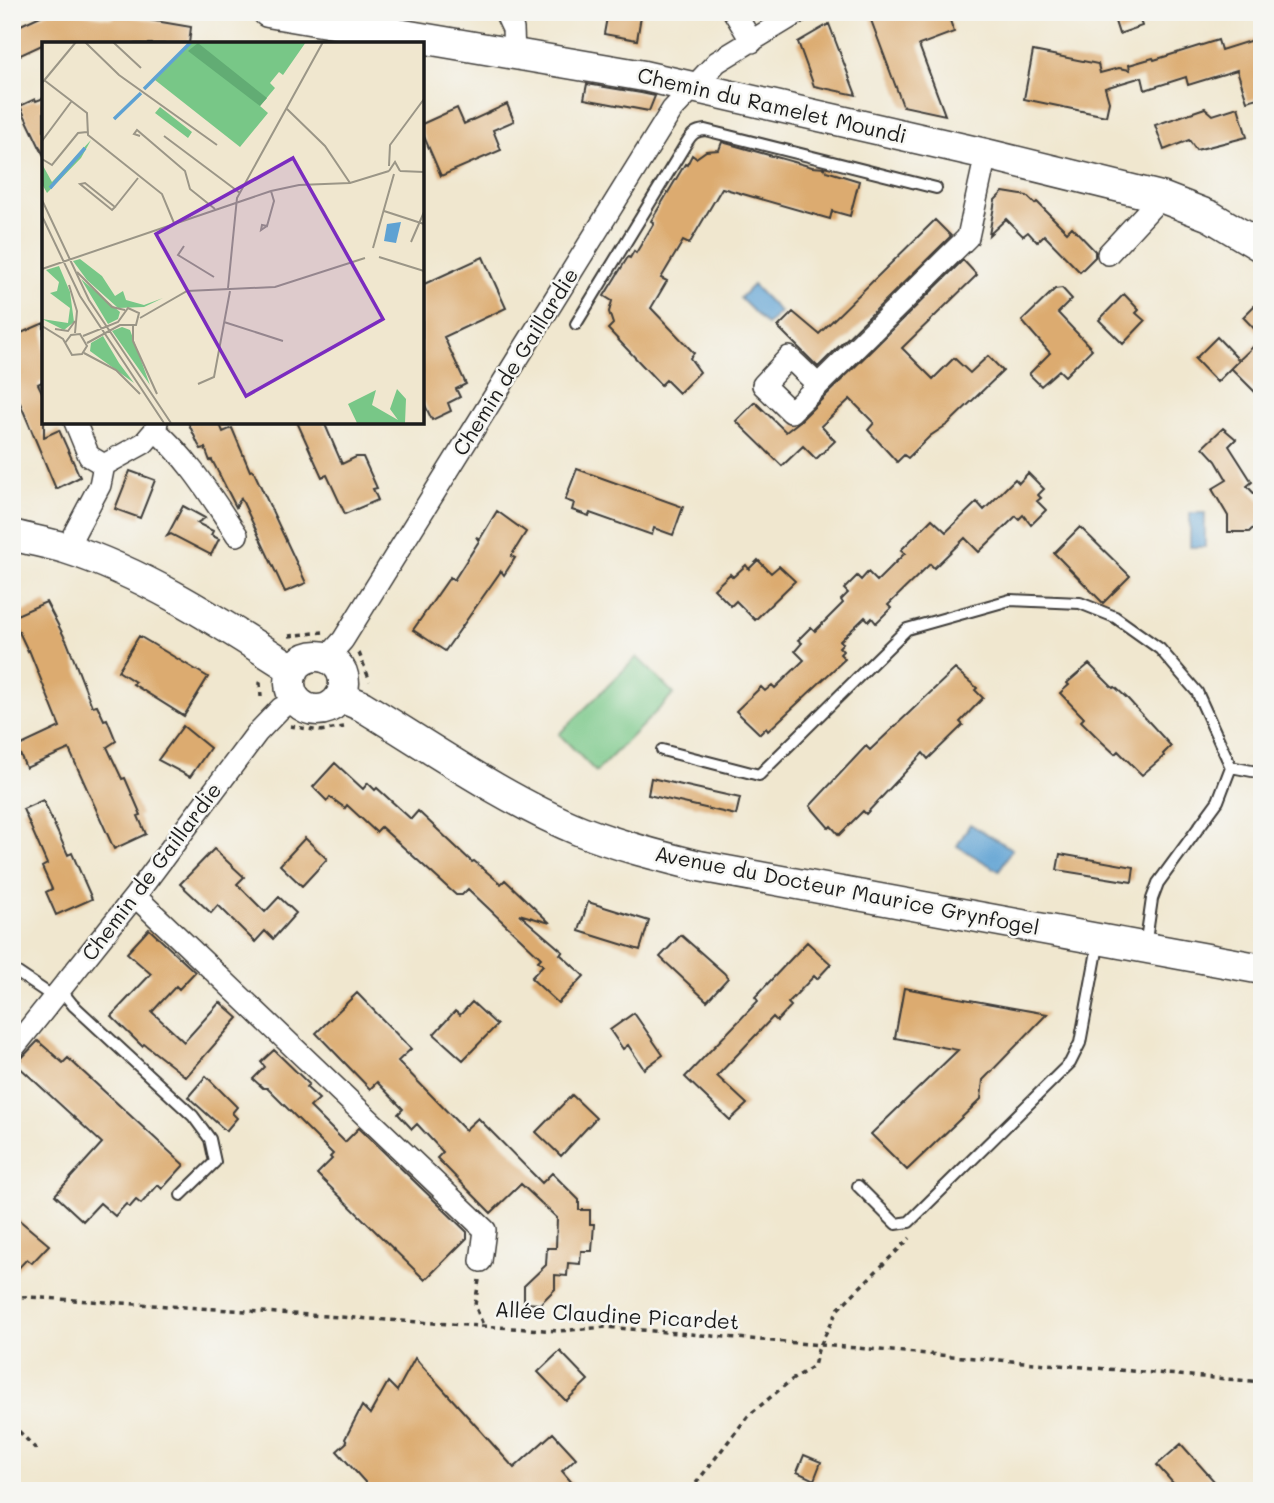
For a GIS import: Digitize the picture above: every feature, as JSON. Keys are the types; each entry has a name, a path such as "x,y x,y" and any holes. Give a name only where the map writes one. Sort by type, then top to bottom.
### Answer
{"street":[{"name":"Chemin du Ramelet Moundi","path":"268,12 644,76 986,153 1161,197 1210,216 1262,247"},
{"path":"505,12 513,29 514,54"},
{"path":"734,12 752,42"},
{"name":"Chemin de Gaillardie","path":"339,649 672,110 717,62 799,12"},
{"path":"817,384 968,237 986,153"},
{"path":"1108,254 1161,197"},
{"path":"76,424 89,456 104,465"},
{"path":"66,549 100,485 104,465 144,443 156,426 195,474 237,535"},
{"path":"12,535 66,549 120,570 170,594 294,670"},
{"path":"339,649 344,687 341,697 332,706 320,710 307,708 290,712 294,670 302,661 339,649"},
{"name":"Avenue du Docteur Maurice Grynfogel","path":"341,697 362,706 526,804 579,830 635,850 699,866 1262,969"},
{"name":"Chemin de Gaillardie","path":"12,1050 135,896 257,733 281,708 290,712"},
{"path":"135,896 485,1230 481,1261"}],"lane":[{"path":"576,324 692,134 698,131 705,130 936,188"},
{"path":"662,750 759,775 907,629 1010,600 1080,603 1115,617 1160,649 1197,692 1231,767 1218,801 1158,883 1152,900 1145,947"},
{"path":"1231,767 1262,773"},
{"path":"858,1186 895,1224 909,1222 1070,1063 1080,1043 1100,939"},
{"path":"12,968 73,1005 193,1116 210,1139 215,1162 181,1195"}],"path":[{"path":"287,637 318,632 339,649 360,654 373,688"},
{"path":"290,712 299,729 320,731 352,725"},
{"path":"690,1491 748,1416 790,1381 814,1366 838,1309 927,1221 919,1213"},
{"path":"481,1261 475,1305 482,1325"},
{"name":"Allée Claudine Picardet","path":"12,1296 559,1331 606,1327 1262,1382"},
{"path":"12,1424 37,1450"}],"green space":[{"path":"637,657 674,694 596,772 559,734"}],"water":[{"path":"753,285 780,312 767,325 740,298"},
{"path":"1190,513 1205,513 1205,547 1190,547"},
{"path":"970,824 1012,849 999,871 957,846"}],"building":[{"path":"49,12 70,12 113,19 114,14 191,27 189,42 42,42 42,45 12,59 12,29"},
{"path":"608,12 637,12 636,15 641,16 637,40 604,34"},
{"path":"868,12 947,12 954,32 919,45 945,115 903,106"},
{"path":"1112,12 1137,12 1142,26 1119,34"},
{"path":"829,24 856,95 814,86 798,42"},
{"path":"1262,37 1262,97 1247,101 1237,70 1188,85 1186,77 1145,90 1142,77 1105,88 1109,102 1106,116 1024,99 1033,51 1098,64 1100,73 1119,68 1130,70 1129,65 1218,40 1221,50"},
{"path":"587,84 655,96 649,111 584,99"},
{"path":"35,99 42,99 42,152 20,106"},
{"path":"507,104 514,121 493,130 501,150 441,176 424,137 424,123 457,108 464,124"},
{"path":"1238,107 1247,137 1196,150 1189,140 1164,150 1155,125 1205,108 1213,115"},
{"path":"722,142 812,167 825,168 826,171 859,181 850,216 832,211 830,219 722,188 689,244 683,241 661,278 667,281 651,308 694,353 690,358 700,372 679,393 666,380 661,385 608,329 613,324 609,312 612,301 604,296 628,257 630,258 634,251 636,253 654,223 651,221 685,164 687,165 692,155 696,158 706,151 719,150"},
{"path":"1003,192 1027,196 1035,204 1037,202 1067,232 1072,227 1095,251 1095,257 1080,272 1044,235 1037,242 1028,232 1023,236 1006,219 989,235 995,200"},
{"path":"935,220 951,236 818,367 778,327 793,312 819,334"},
{"path":"483,257 506,308 444,337 466,384 456,389 460,397 448,403 451,411 432,420 424,403 424,284"},
{"path":"963,260 977,275 902,348 933,379 954,358 970,373 988,356 1003,371 908,458 904,455 897,462 868,430 874,423 850,399 821,426 835,441 816,459 803,446 782,466 736,421 755,402 786,432"},
{"path":"1062,288 1072,299 1058,313 1092,349 1065,376 1059,370 1041,386 1029,374 1050,353 1022,321 1055,289"},
{"path":"1124,294 1139,310 1136,313 1145,321 1123,344 1099,320"},
{"path":"1262,298 1262,337 1243,317"},
{"path":"42,324 42,382 38,384 42,392 44,437 59,430 80,477 56,489 12,384 12,337"},
{"path":"1217,337 1239,360 1217,382 1195,359"},
{"path":"1262,338 1262,399 1231,368"},
{"path":"189,424 220,424 223,432 232,428 250,471 253,470 306,583 285,592 241,498 236,507 205,448 201,449"},
{"path":"298,424 325,424 342,464 356,457 363,457 377,488 373,489 378,500 345,514 327,475 322,477"},
{"path":"1223,428 1236,439 1229,446 1252,482 1247,486 1262,502 1262,519 1249,532 1228,532 1228,516 1212,489 1227,480 1216,461 1203,447"},
{"path":"577,469 683,507 673,535 654,528 652,535 590,513 589,516 572,510 574,503 565,500"},
{"path":"130,471 155,480 140,518 115,509"},
{"path":"1028,473 1044,489 1038,495 1041,498 1037,501 1046,510 1031,525 1023,515 1019,519 1016,516 979,552 965,538 934,568 930,564 888,605 891,608 876,623 872,618 869,621 865,617 840,641 843,643 839,647 843,651 840,654 845,659 768,731 766,728 760,734 736,711 761,687 765,691 772,685 775,688 804,660 795,651 802,643 798,640 811,627 815,631 843,603 841,600 848,593 844,589 857,576 861,580 868,572 877,581 905,553 901,550 932,519 946,532 977,502 984,510 1015,479 1019,483"},
{"path":"183,506 205,518 197,523 213,531 211,535 219,539 211,555 171,534 167,536"},
{"path":"497,511 526,532 511,556 515,558 504,575 501,571 445,651 413,630 450,577 454,580 479,541 476,537 480,539"},
{"path":"1080,527 1130,576 1103,603 1054,553"},
{"path":"758,560 771,573 779,566 795,581 755,620 736,601 731,606 714,589 730,574 733,577 746,565 749,569"},
{"path":"46,602 67,642 92,706 97,705 104,720 107,719 116,741 107,747 122,779 125,778 141,815 138,816 146,834 114,849 69,749 26,768 17,747 60,727 29,650 12,617"},
{"path":"139,636 208,677 184,716 133,684 135,682 118,671"},
{"path":"1089,664 1128,699 1171,746 1164,756 1142,775 1118,751 1115,754 1081,721 1084,718 1060,693 1069,685 1067,683"},
{"path":"955,669 977,688 975,690 983,698 960,722 963,725 928,759 923,753 866,814 863,811 839,835 831,826 829,828 810,806 866,746 870,750"},
{"path":"183,726 210,748 190,777 158,760"},
{"path":"335,763 363,789 368,783 375,790 377,788 411,819 418,811 472,862 501,884 505,880 550,923 519,914 563,952 560,954 584,976 558,1003 531,978 543,965 538,961 541,958 468,889 462,895 456,895 381,827 376,832 347,805 345,808 330,797 327,801 313,787"},
{"path":"651,778 740,798 736,815 648,795"},
{"path":"43,800 68,855 72,853 92,899 56,915 46,892 52,889 42,867 47,864 23,809"},
{"path":"305,838 327,859 302,886 280,865"},
{"path":"214,849 244,877 237,884 265,912 279,897 296,913 273,939 265,931 255,942 218,905 211,913 180,884"},
{"path":"1060,854 1134,867 1132,882 1057,870"},
{"path":"588,902 649,921 640,950 579,931"},
{"path":"149,929 195,972 179,989 176,986 152,1012 184,1042 220,1002 238,1018 186,1077 144,1044 142,1046 111,1016 151,974 127,953"},
{"path":"681,935 728,978 707,1001 660,957"},
{"path":"807,942 831,964 817,979 814,976 788,1003 791,1006 777,1021 773,1017 717,1076 747,1104 730,1120 685,1077 758,1001 755,997"},
{"path":"904,988 1047,1014 983,1080 981,1099 907,1170 871,1134 958,1050 895,1038"},
{"path":"357,993 411,1049 398,1061 465,1130 478,1118 542,1183 552,1173 579,1200 579,1210 590,1210 590,1224 594,1224 592,1251 581,1251 580,1264 568,1263 567,1276 555,1275 555,1289 540,1304 524,1303 524,1286 546,1265 547,1248 556,1248 557,1218 521,1184 491,1213 437,1158 443,1152 417,1124 412,1129 398,1114 403,1109 377,1082 370,1089 316,1033"},
{"path":"472,1002 497,1025 463,1060 434,1034 455,1011 460,1015"},
{"path":"634,1013 663,1055 644,1069 628,1045 623,1049 610,1030"},
{"path":"38,1041 63,1063 68,1058 184,1165 162,1189 158,1185 141,1204 136,1200 130,1207 126,1204 115,1216 100,1203 83,1221 55,1195 102,1143 16,1064"},
{"path":"274,1050 309,1084 306,1087 319,1099 310,1107 345,1142 359,1128 467,1232 467,1238 425,1280 317,1174 332,1159 330,1157 333,1154 267,1088 263,1088 253,1079 265,1067 261,1062"},
{"path":"206,1076 237,1107 232,1113 237,1118 226,1131 188,1097"},
{"path":"572,1095 596,1118 561,1156 536,1132"},
{"path":"12,1214 49,1245 32,1263 27,1259 12,1275"},
{"path":"560,1351 588,1380 566,1401 538,1372"},
{"path":"415,1358 514,1468 553,1433 576,1458 562,1471 579,1491 373,1491 337,1451 347,1442 345,1439 362,1406 370,1414 388,1382 397,1391"},
{"path":"1181,1444 1223,1491 1180,1491 1157,1465"},
{"path":"804,1455 821,1462 814,1480 797,1472"}]}
